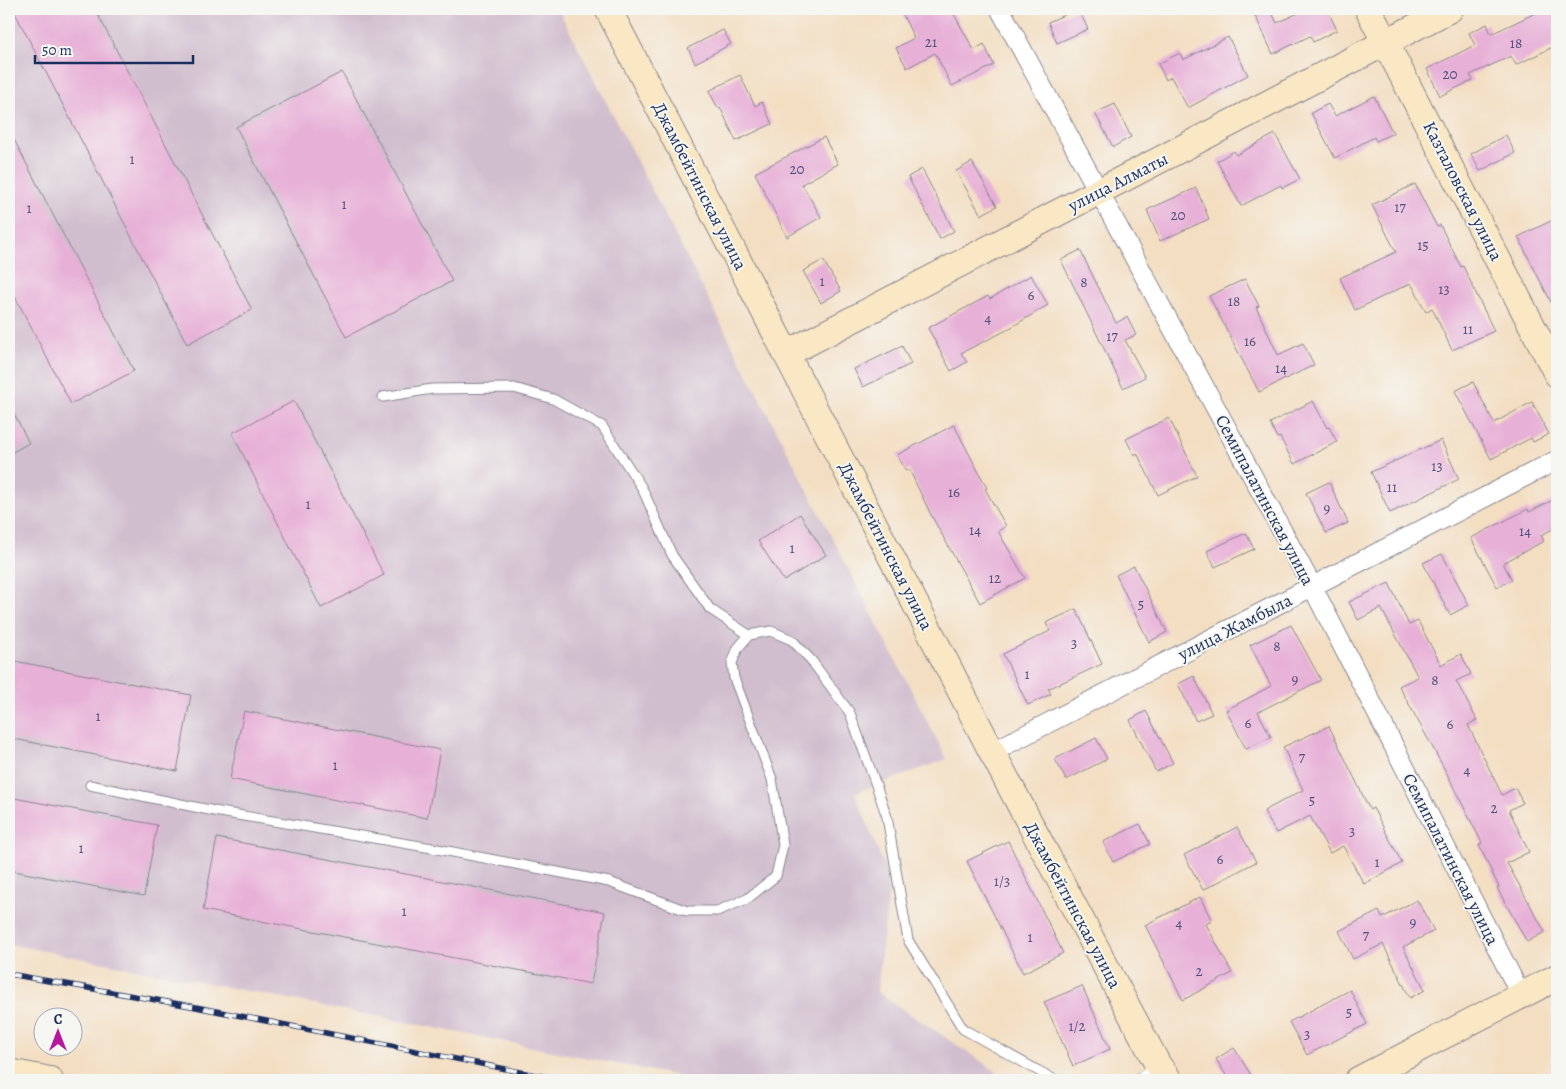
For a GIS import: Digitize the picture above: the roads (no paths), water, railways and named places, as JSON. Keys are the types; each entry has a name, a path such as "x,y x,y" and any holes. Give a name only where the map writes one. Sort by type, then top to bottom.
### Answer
{"street":[{"name":"Джамбейтинская улица","path":"608,9 992,752 1163,1073"},
{"name":"Семипалатинская улица","path":"1000,9 1312,588 1521,995"},
{"name":"Казталовская улица","path":"1368,9 1557,374"},
{"name":"улица Алматы","path":"786,354 1450,9"},
{"name":"улица Жамбыла","path":"992,752 1557,460"},
{"path":"1358,1080 1557,977"},
{"path":"9,1072 50,1080"}],"lane":[{"path":"383,397 432,390 514,388 554,399 602,426 642,488 672,555 710,609 749,635"},
{"path":"90,785 214,811 432,848 609,882 687,912 716,911 747,899 776,876 783,845 772,779 734,678 732,662 738,648 749,635 770,631 792,640 811,660 850,712 887,817 908,940 963,1028 1055,1080"},
{"path":"1137,1080 1163,1073"}],"railway":[{"path":"9,974 196,1007 561,1080"}]}
